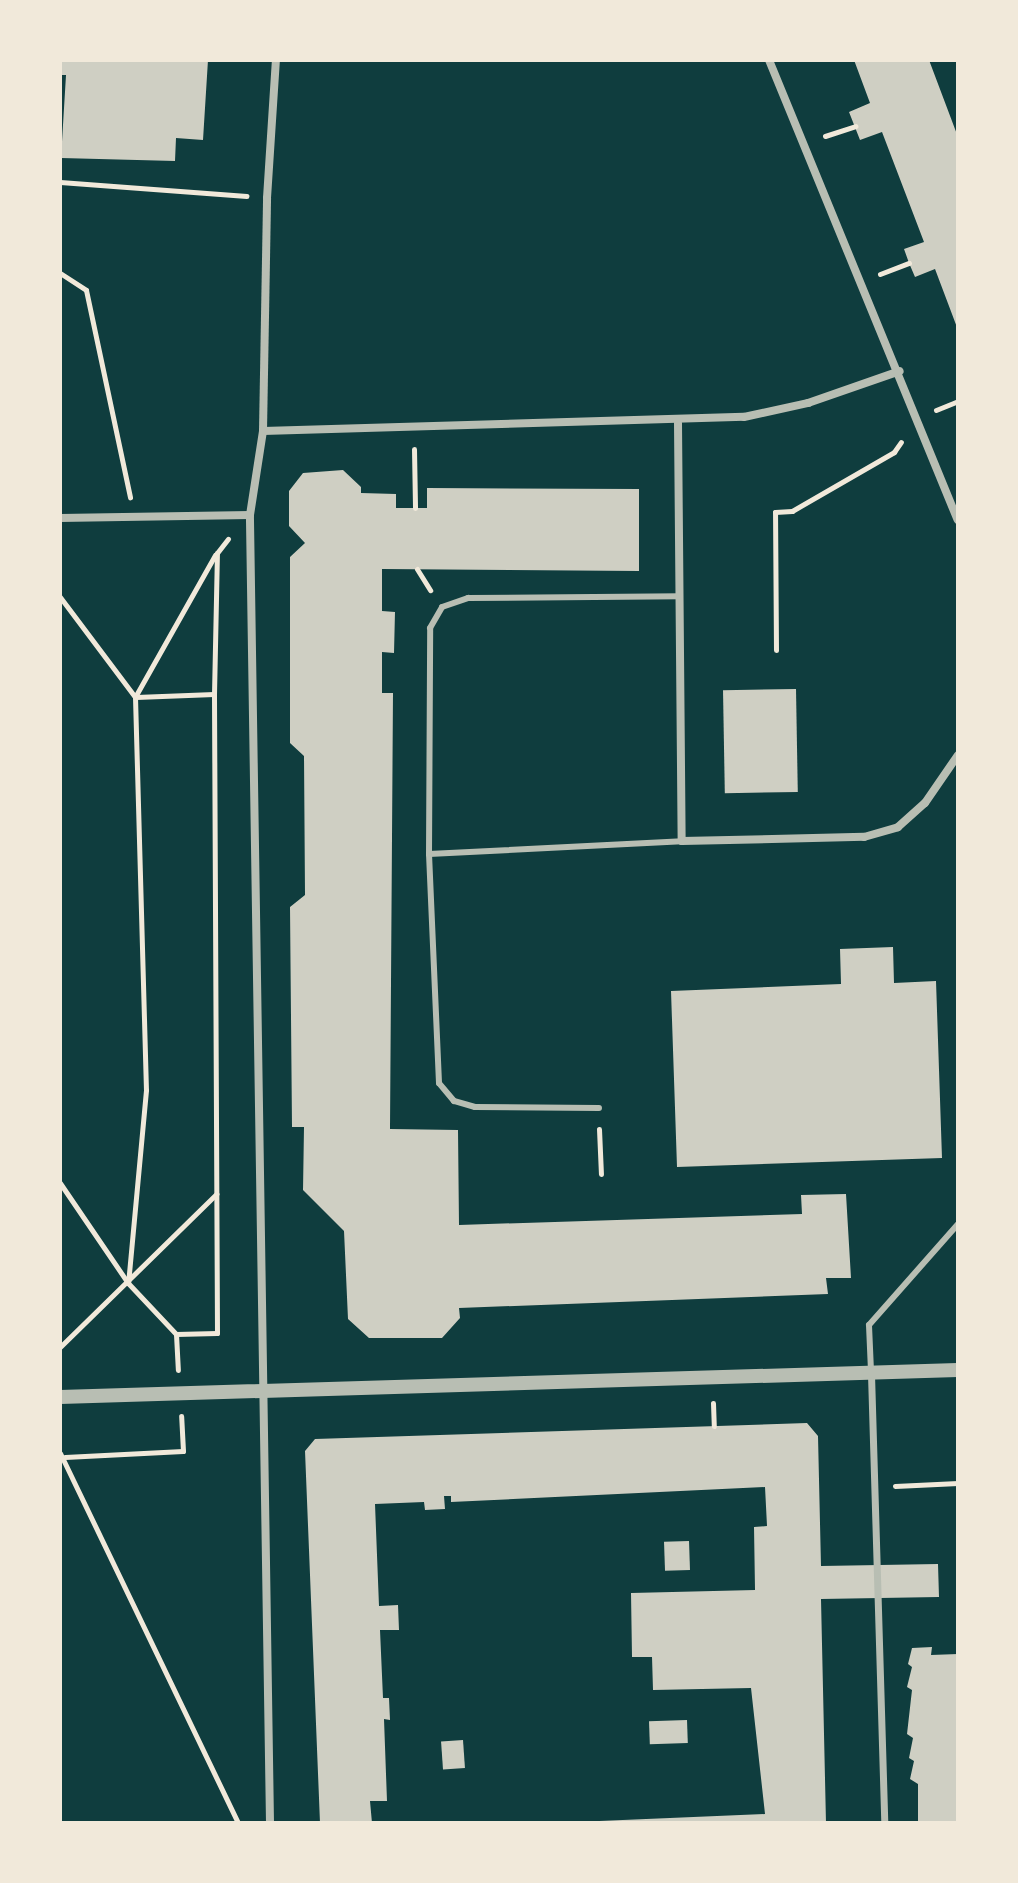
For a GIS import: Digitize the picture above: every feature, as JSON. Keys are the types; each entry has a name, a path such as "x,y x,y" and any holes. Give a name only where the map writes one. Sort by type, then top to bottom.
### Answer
{"street":[{"path":"270,1823 250,515 263,431 267,198 276,60"},
{"path":"769,60 807,143 958,520"},
{"path":"263,431 678,423 744,417 808,403 900,371"},
{"path":"678,423 682,841 864,837 898,827 925,803 958,755"},
{"path":"60,518 250,515"},
{"path":"60,1397 958,1370"},
{"path":"871,1374 884,1823"}],"lane":[{"path":"599,1108 475,1107 443,1092 434,1056 429,854 430,628 442,607 468,598 680,596"},
{"path":"429,854 682,841"},
{"path":"871,1374 869,1325 958,1224"}],"path":[{"path":"807,143 855,126"},
{"path":"60,182 267,198"},
{"path":"863,282 909,263"},
{"path":"60,273 86,290 135,518"},
{"path":"776,650 775,512 792,511 894,452 918,417 958,401"},
{"path":"414,428 415,508"},
{"path":"128,1283 146,1090 135,697 217,553 250,515"},
{"path":"176,1334 217,1333 214,694 217,553"},
{"path":"60,597 135,697"},
{"path":"135,697 214,694"},
{"path":"599,1108 601,1174"},
{"path":"60,1183 128,1283 176,1334 183,1451 62,1455 238,1823"},
{"path":"60,1347 217,1193"},
{"path":"872,1487 958,1483"}],"building":[{"path":"60,60 208,60 203,140 176,138 175,161 61,158 66,75 60,75"},
{"path":"854,60 929,60 958,137 958,330 935,269 915,277 909,263 904,249 924,242 882,132 860,140 849,112 870,103"},
{"path":"343,470 361,487 361,493 396,494 396,508 427,508 427,488 639,489 639,571 382,569 382,611 395,612 394,653 382,652 382,693 393,693 390,1129 458,1130 459,1225 802,1214 801,1195 846,1194 851,1278 826,1278 828,1294 459,1308 460,1318 442,1338 369,1338 348,1319 344,1231 303,1190 304,1127 292,1127 290,907 305,895 304,756 290,743 290,557 305,543 289,526 289,491 303,473"},
{"path":"796,689 798,792 725,793 723,690"},
{"path":"893,947 894,983 936,981 942,1158 677,1167 671,991 841,984 840,949"},
{"path":"807,1423 818,1436 821,1566 938,1564 939,1597 821,1599 826,1823 552,1823 765,1814 751,1688 653,1690 652,1657 632,1657 631,1593 755,1590 754,1527 767,1526 765,1487 451,1502 451,1496 444,1496 445,1509 425,1510 424,1502 375,1504 379,1606 398,1605 399,1630 380,1630 383,1698 389,1698 390,1720 384,1719 387,1801 370,1801 372,1823 320,1823 305,1451 315,1439"},
{"path":"689,1541 690,1570 665,1571 664,1542"},
{"path":"932,1647 931,1655 958,1654 958,1823 918,1823 918,1784 910,1779 914,1761 909,1758 913,1738 907,1734 912,1690 907,1687 912,1667 908,1664 912,1648"},
{"path":"687,1720 688,1743 650,1744 649,1721"},
{"path":"463,1740 465,1768 443,1769 441,1742"}]}
